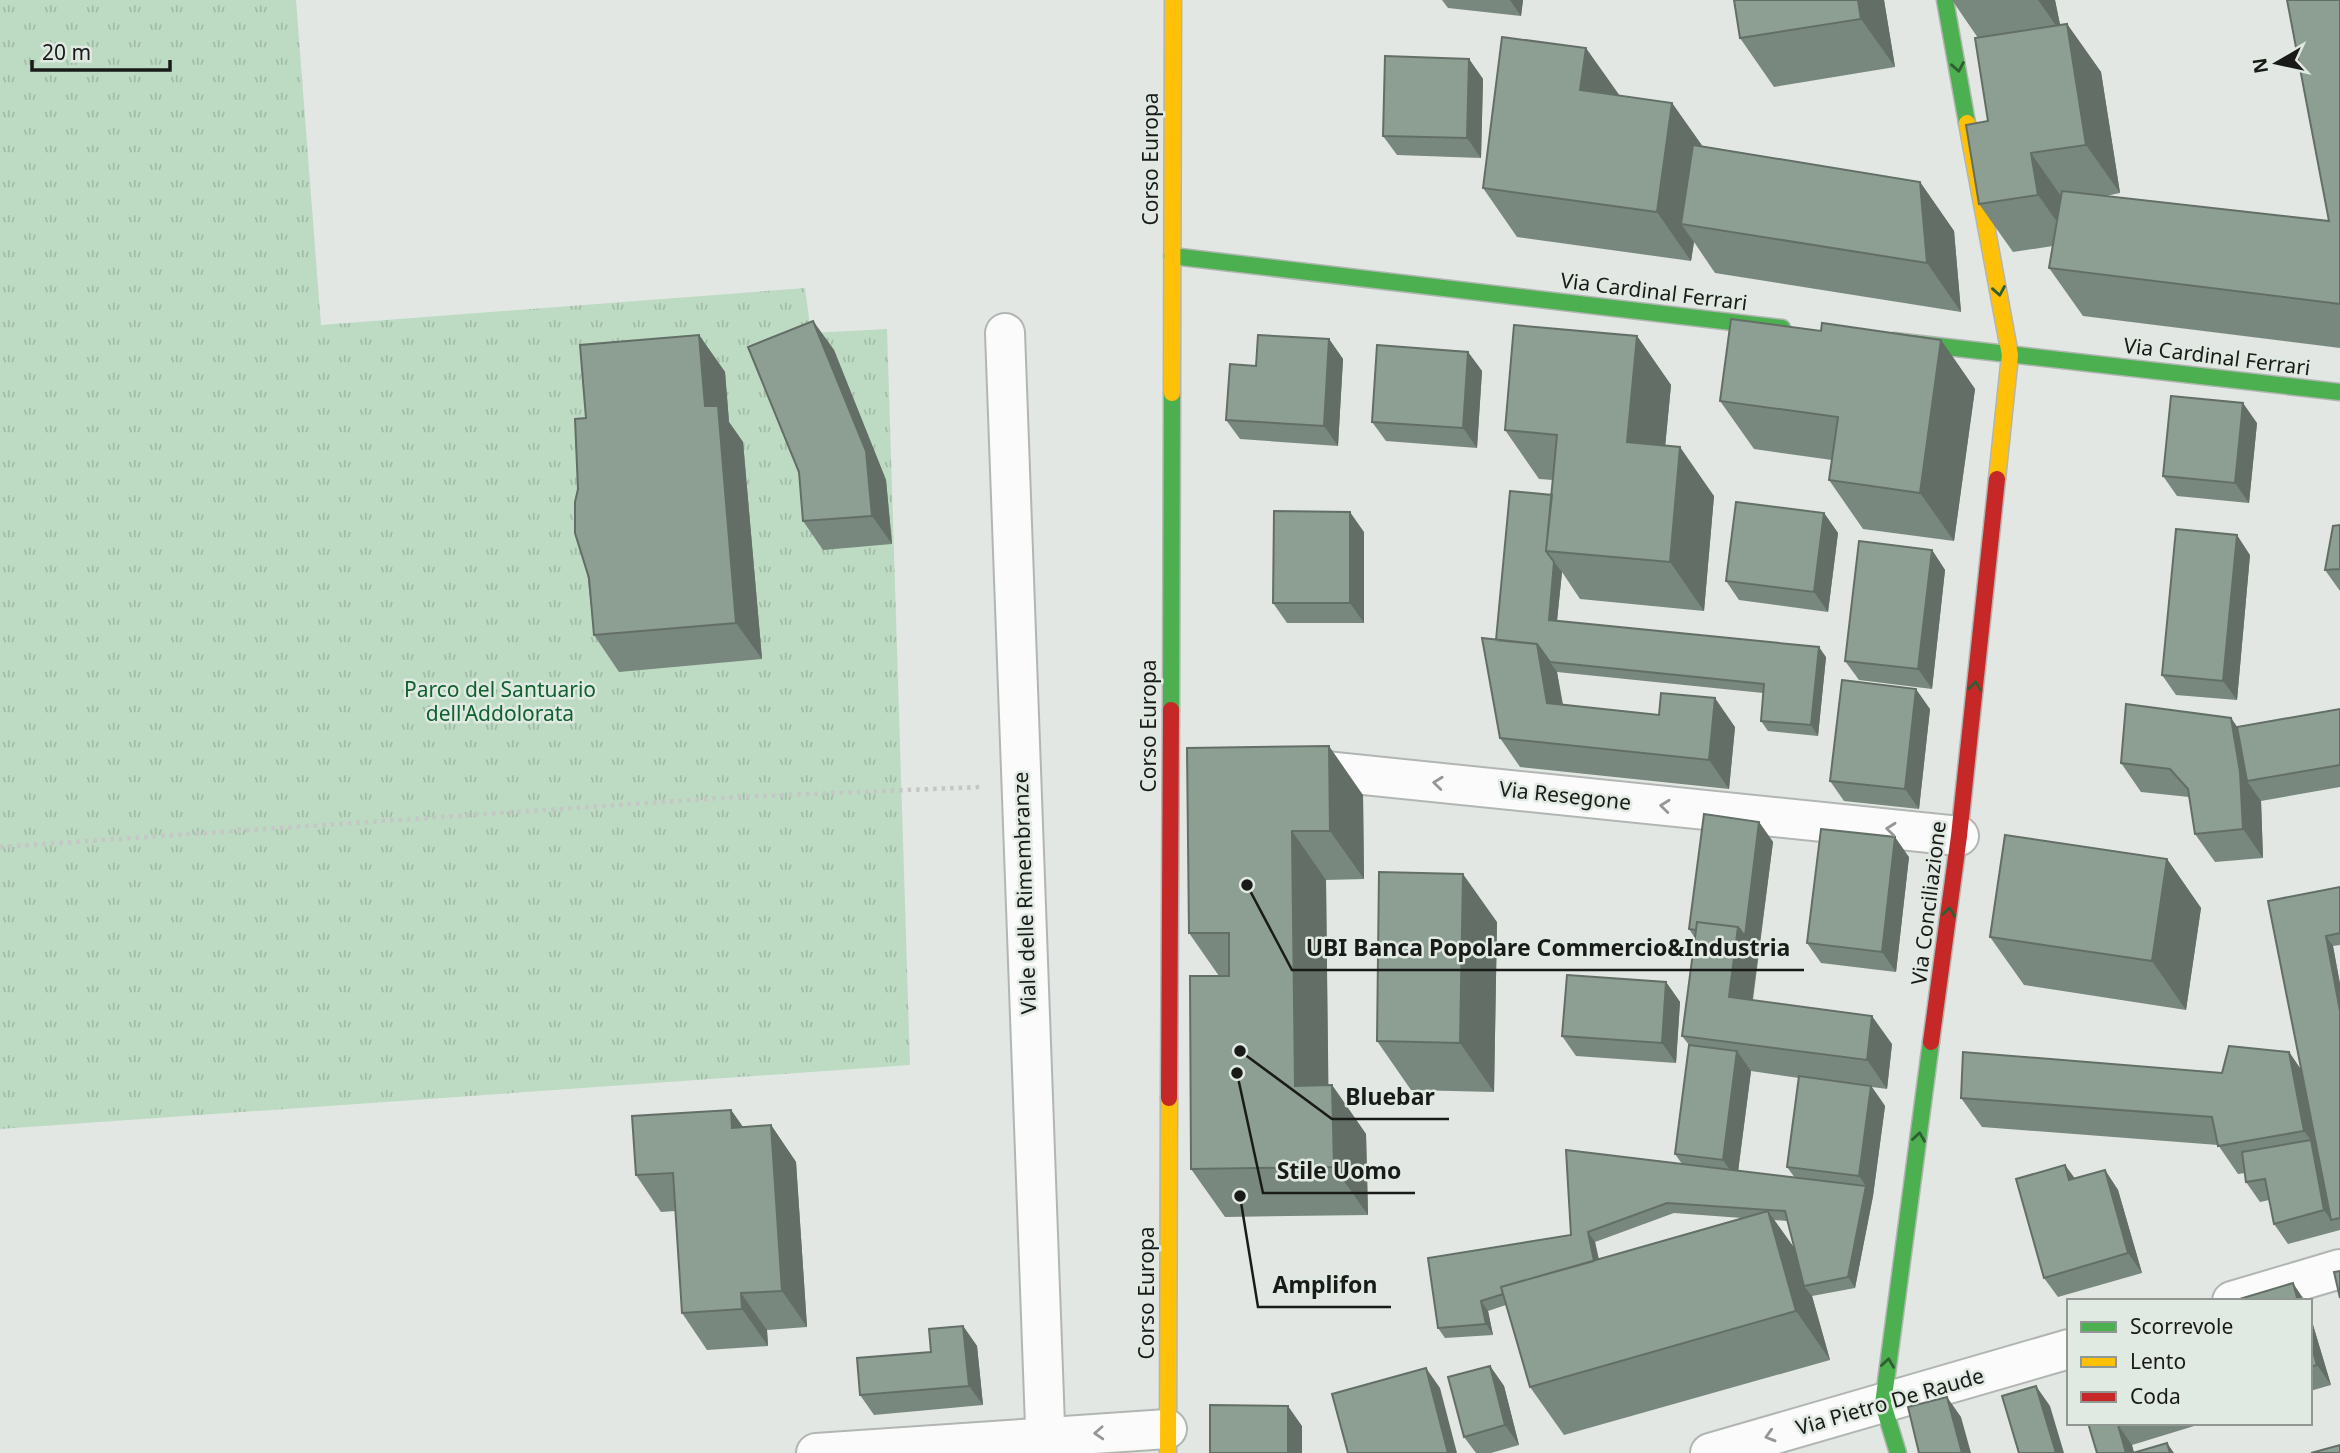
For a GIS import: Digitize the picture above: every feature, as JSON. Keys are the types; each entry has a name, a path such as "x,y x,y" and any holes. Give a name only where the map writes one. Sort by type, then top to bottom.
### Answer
{"street":[{"name":"Corso Europa","path":"1167,1441 1173,0"},
{"name":"Via Conciliazione","path":"1898,1453 1883,1404 1959,836 2010,355 1945,0"},
{"name":"Via Cardinal Ferrari","path":"1172,256 1794,330"},
{"name":"Viale delle Rimembranze","path":"1004,333 1046,1445"},
{"name":"Via Cardinal Ferrari","path":"1878,339 2340,393"},
{"path":"1170,755 1212,759"},
{"name":"Via Resegone","path":"1267,765 1959,836"},
{"path":"2239,1299 2340,1269"},
{"name":"Via Pietro De Raude","path":"1710,1453 2067,1350"},
{"path":"816,1453 1167,1441"}],"path":[{"path":"0,847 736,797 1021,785"}],"green space":[{"name":"Parco del Santuario dell'Addolorata","path":"0,0 296,0 321,325 805,288 811,333 887,329 910,1065 0,1129"}],"building":[{"path":"1734,0 1858,0 1861,19 1740,38"},
{"path":"2287,0 2340,0 2340,304 2049,268 2062,191 2329,221"},
{"path":"2067,24 2086,145 2031,153 2038,195 1979,204 1966,125 1988,121 1975,38"},
{"path":"1502,37 1586,48 1580,90 1672,103 1657,212 1483,188"},
{"path":"1385,56 1469,59 1467,138 1383,136"},
{"path":"1693,145 1920,182 1927,263 1681,224"},
{"path":"1731,319 1821,331 1822,323 1941,340 1920,493 1829,480 1838,417 1720,401"},
{"path":"813,321 866,451 872,516 803,521 799,472 748,347"},
{"path":"1514,325 1637,336 1627,442 1680,447 1670,562 1546,551 1557,435 1505,430"},
{"path":"699,335 705,406 718,406 736,623 594,635 589,578 575,533 575,502 578,489 575,419 586,418 580,345"},
{"path":"1258,335 1329,339 1324,426 1226,420 1230,364 1256,366"},
{"path":"1377,345 1468,352 1463,428 1372,422"},
{"path":"2171,396 2243,403 2235,483 2163,476"},
{"path":"1510,491 1552,495 1546,551 1554,562 1549,620 1819,647 1811,725 1761,721 1764,684 1550,662 1537,644 1496,640"},
{"path":"1736,502 1824,513 1814,592 1726,581"},
{"path":"1274,511 1350,512 1350,603 1273,603"},
{"path":"2340,525 2340,569 2325,570 2333,526"},
{"path":"2176,529 2237,535 2223,681 2162,675"},
{"path":"1859,541 1932,550 1918,669 1845,661"},
{"path":"1482,638 1537,644 1547,703 1659,715 1661,693 1715,698 1709,760 1500,738"},
{"path":"1842,680 1916,689 1905,789 1830,781"},
{"path":"2126,704 2231,718 2240,772 2243,829 2195,834 2188,789 2170,769 2121,763"},
{"path":"2340,709 2340,765 2247,781 2237,727"},
{"path":"1329,746 1330,831 1292,831 1295,1086 1332,1085 1334,1167 1191,1169 1190,976 1229,976 1229,933 1189,933 1187,748"},
{"path":"1704,814 1759,822 1745,936 1738,927 1697,922 1696,930 1689,929"},
{"path":"1821,829 1895,837 1882,952 1807,943"},
{"path":"2005,835 2167,859 2152,961 1990,937"},
{"path":"1379,872 1463,874 1460,1043 1377,1041"},
{"path":"2340,887 2340,933 2326,936 2340,1011 2340,1218 2331,1220 2268,901"},
{"path":"1697,922 1738,927 1729,997 1872,1016 1867,1060 1682,1036"},
{"path":"1567,975 1666,982 1662,1043 1562,1036"},
{"path":"1689,1045 1737,1051 1723,1160 1675,1154"},
{"path":"2229,1046 2289,1052 2304,1131 2218,1146 2212,1117 1961,1098 1963,1052 2222,1073"},
{"path":"1799,1076 1871,1086 1859,1176 1787,1167"},
{"path":"731,1110 732,1128 771,1125 782,1291 741,1293 742,1309 682,1313 673,1173 636,1175 632,1116"},
{"path":"2311,1140 2324,1210 2274,1224 2265,1179 2246,1182 2242,1152"},
{"path":"1566,1150 1866,1186 1848,1277 1804,1286 1785,1211 1667,1203 1588,1232 1594,1261 1501,1287 1503,1294 1481,1301 1486,1324 1438,1328 1428,1258 1571,1235"},
{"path":"2065,1165 2069,1180 2105,1170 2128,1253 2044,1278 2016,1179"},
{"path":"1768,1211 1796,1311 1530,1387 1501,1287"},
{"path":"2340,1271 2340,1298 2334,1272"},
{"path":"2293,1283 2297,1299 2240,1299"},
{"path":"963,1326 969,1386 860,1395 857,1358 931,1352 929,1329"},
{"path":"2312,1348 2317,1365 2312,1366"},
{"path":"1490,1366 1505,1425 1464,1437 1448,1377"},
{"path":"1426,1368 1448,1453 1348,1453 1332,1394"},
{"path":"2036,1386 2056,1453 2019,1453 2002,1396"},
{"path":"1947,1397 1962,1453 1919,1453 1908,1407"},
{"path":"1210,1405 1288,1406 1288,1453 1210,1453"},
{"path":"2089,1425 2118,1425 2126,1453 2097,1453"},
{"path":"2167,1443 2170,1453 2133,1453"},
{"path":"2340,1445 2340,1453 2311,1453"}],"traffic: fast":[{"path":"1945,0 1967,123"},
{"path":"1172,256 1782,328"},
{"path":"1894,341 2340,392"},
{"path":"1171,710 1172,393"},
{"path":"1898,1453 1883,1404 1931,1042"}],"traffic: slow":[{"path":"1172,393 1173,0"},
{"path":"1967,123 2010,355 1997,479"},
{"path":"1168,1453 1169,1098"}],"traffic: jam":[{"path":"1931,1042 1959,836 1997,479"},
{"path":"1169,1098 1171,710"}],"place":[{"name":"UBI Banca Popolare Commercio&Industria","path":"1247,885"},
{"name":"Bluebar","path":"1240,1051"},
{"name":"Stile Uomo","path":"1237,1073"},
{"name":"Amplifon","path":"1240,1196"}]}
